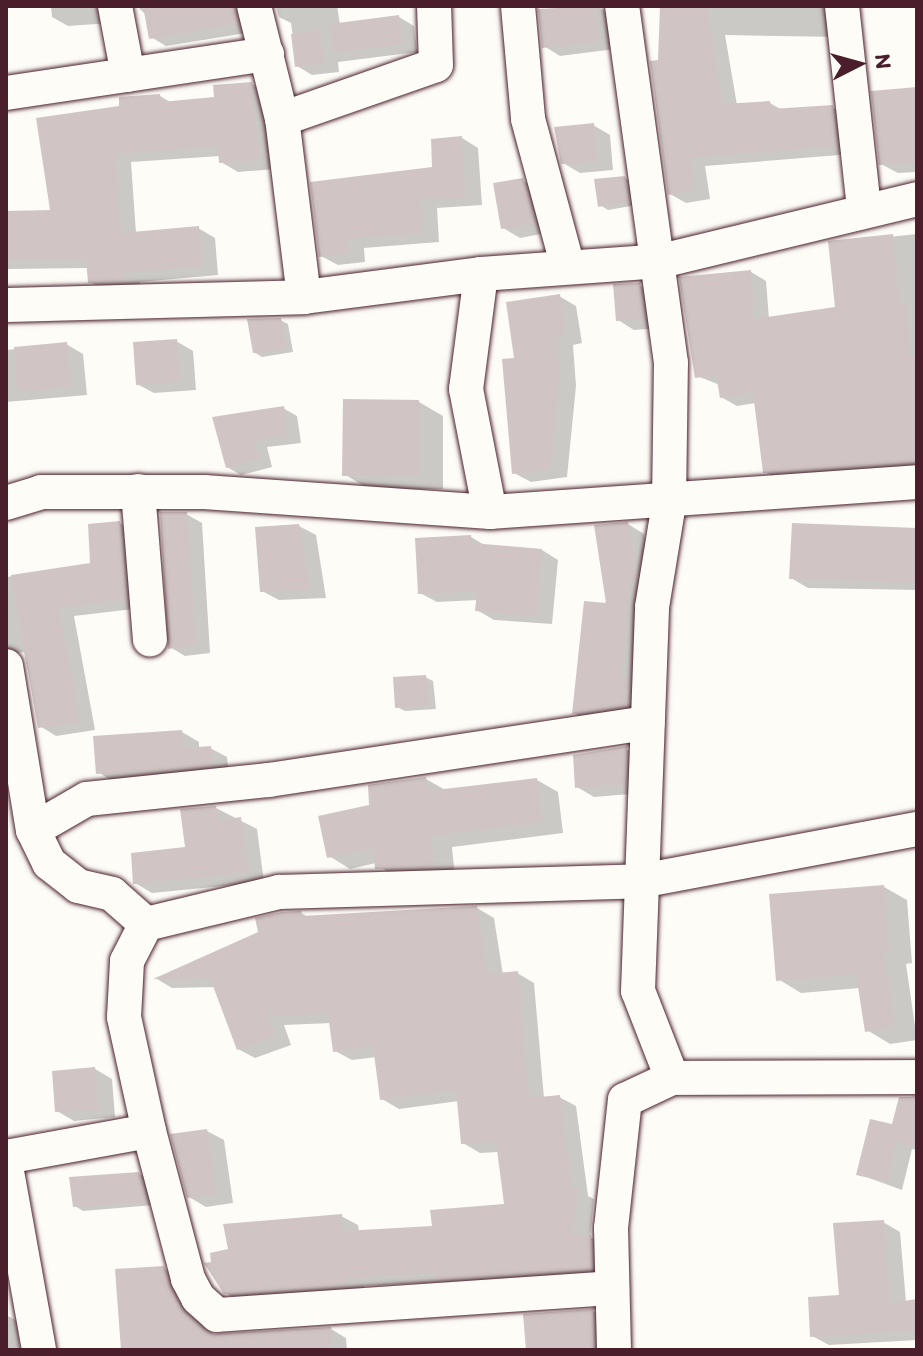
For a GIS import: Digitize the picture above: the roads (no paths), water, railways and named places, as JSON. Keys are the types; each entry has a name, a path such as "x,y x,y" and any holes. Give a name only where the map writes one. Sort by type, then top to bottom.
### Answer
{"street":[{"path":"115,6 128,75"},
{"path":"254,6 282,119 304,297"},
{"path":"282,119 436,65 434,6"},
{"path":"518,6 528,119 568,267"},
{"path":"622,6 661,261 671,363 669,503 652,607 638,991 672,1078"},
{"path":"842,6 864,209"},
{"path":"6,93 267,54"},
{"path":"6,305 304,297 481,274 661,261 864,209 917,199"},
{"path":"481,274 466,389 490,512"},
{"path":"6,503 41,492 138,491 490,512 669,503 917,482"},
{"path":"138,491 150,640"},
{"path":"6,666 33,830 49,863 78,886 112,894 146,924"},
{"path":"33,830 87,799 269,780 648,723"},
{"path":"612,1288 217,1315 198,1298 188,1279 149,1131 124,1017 127,961 146,924 279,892 641,881 917,829"},
{"path":"614,1350 611,1228 625,1100 672,1078 917,1077"},
{"path":"6,1157 149,1131"},
{"path":"6,1166 39,1350"}]}
